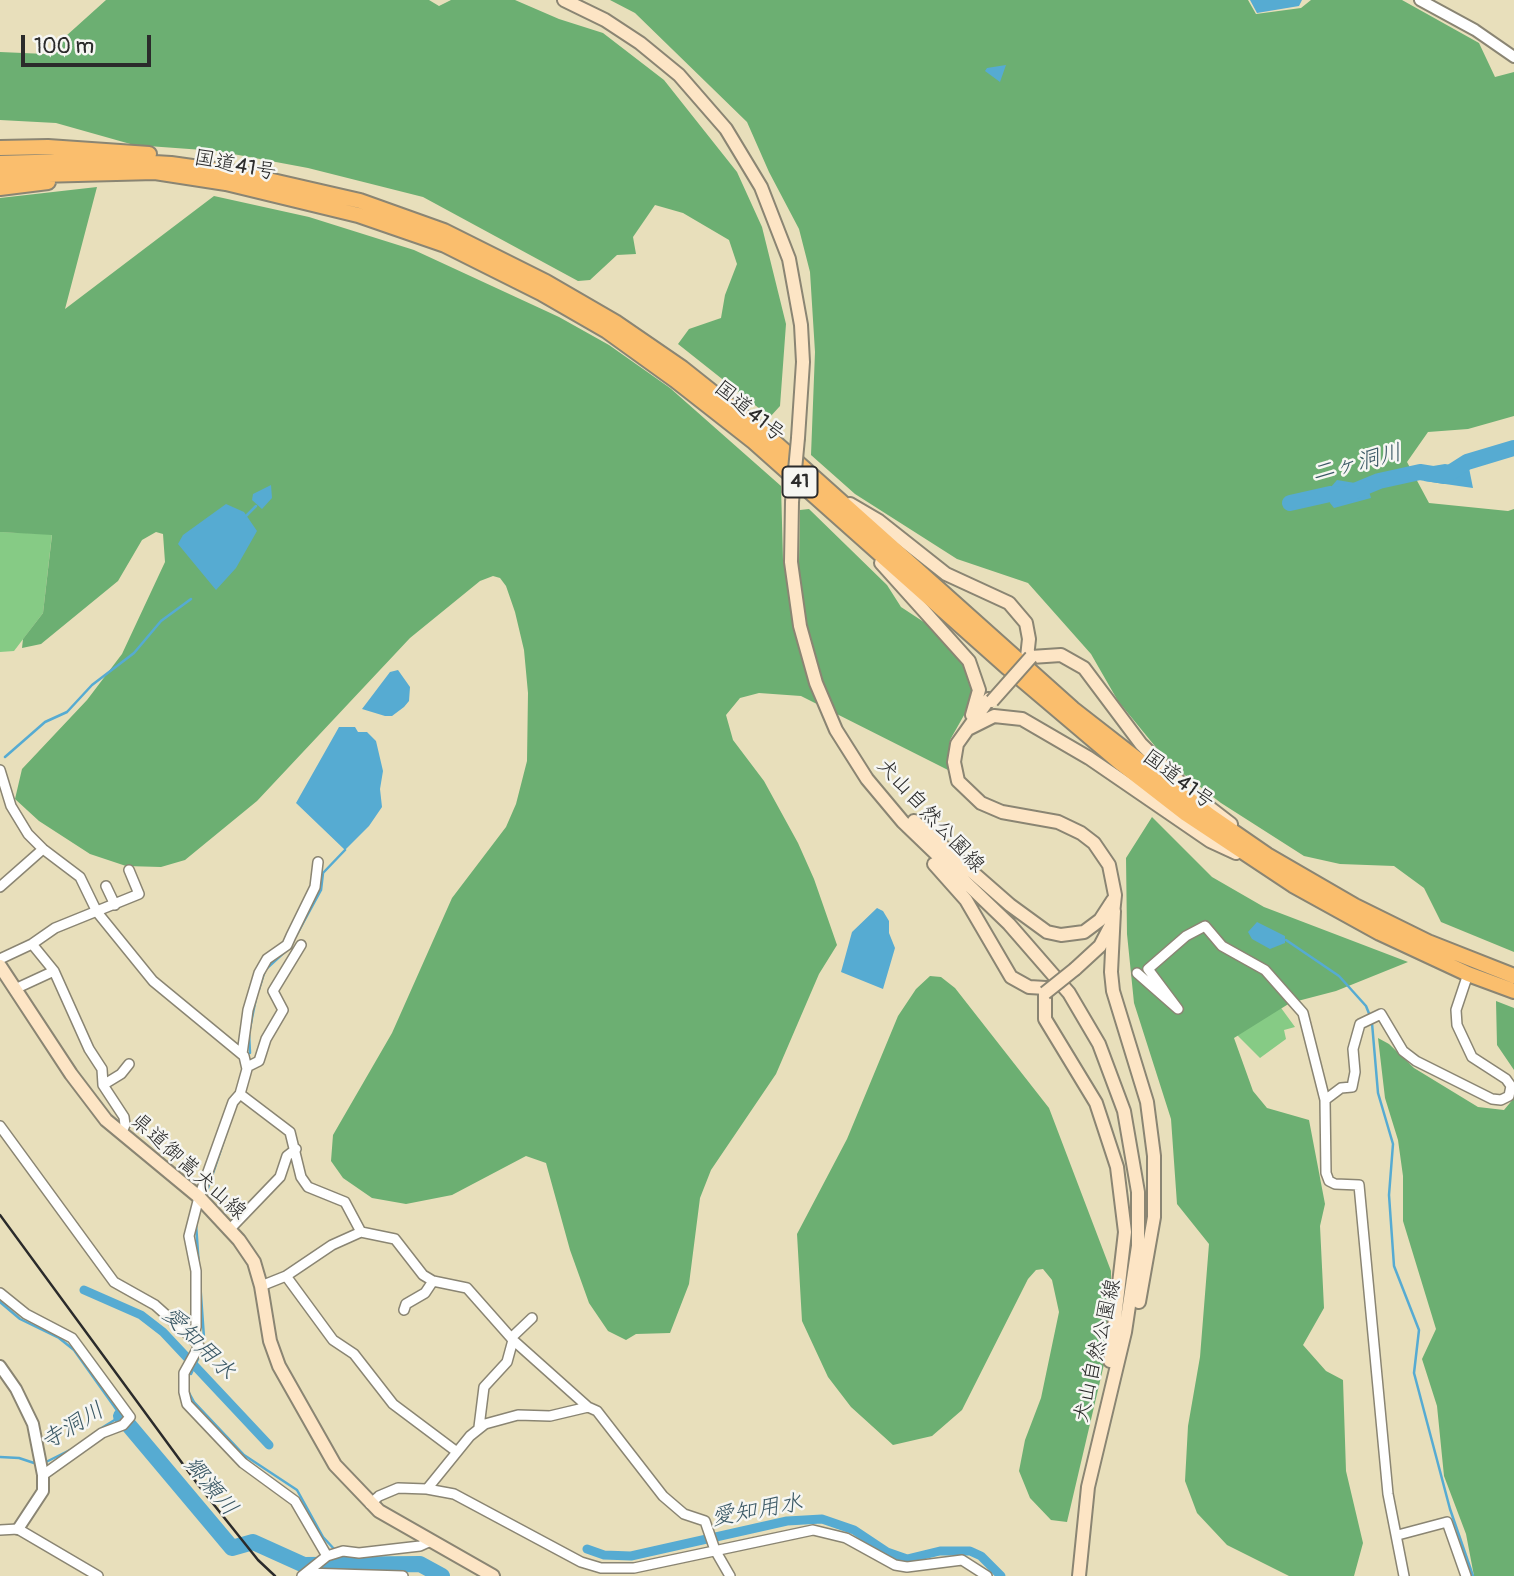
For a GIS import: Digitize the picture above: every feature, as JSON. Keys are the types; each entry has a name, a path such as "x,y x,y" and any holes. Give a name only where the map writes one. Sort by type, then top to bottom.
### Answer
{"highway":[{"path":"0,148 48,146 154,154 192,159 242,174"},
{"name":"国道41号","path":"0,163 104,160 172,164 242,174 360,201 444,231 546,282 615,322 682,368 838,496 1073,709 1263,860 1428,942 1514,976"},
{"path":"0,188 74,179 105,172"},
{"name":"国道41号","path":"0,176 155,172 226,183 358,215 445,245 541,293 607,331 685,387 840,516 1008,668 1119,762 1263,860 1380,933 1468,974 1514,991"}],"main road":[{"name":"犬山自然公園線","path":"564,0 605,20 640,43 679,75 726,129 761,187 789,259 799,314 803,362 792,502 791,562 807,656 836,730 867,779 903,821 1038,955 1069,993 1099,1044 1113,1076 1133,1151 1138,1245 1134,1286 1088,1487 1079,1576"},
{"path":"838,496 880,522 946,574 1009,603 1026,623 1029,657 1060,655 1084,668 1122,722 1157,760 1263,860"},
{"path":"840,516 969,661 979,690 965,731"},
{"name":"犬山自然公園線","path":"1029,657 965,731 957,744 954,762 958,781 968,794 1002,812 1058,822 1081,833 1094,843 1109,864 1115,895 1108,934 1100,946 1046,990"},
{"path":"965,731 994,716 1022,719 1079,752 1210,841 1263,860"},
{"path":"867,779 974,876 1035,926 1047,932 1061,935 1084,932 1100,920 1115,895"},
{"path":"867,779 902,831 966,900 1011,977 1029,987 1046,990 1045,1019 1096,1103 1117,1167 1125,1232 1110,1362 1110,1393"},
{"path":"1104,1416 1120,1381 1145,1273 1156,1185 1147,1102 1113,992 1111,972 1114,911"},
{"name":"県道御嵩犬山線","path":"0,966 89,1099 122,1132 199,1197 230,1229 254,1262 270,1341 279,1366 335,1465 370,1504 493,1576"}],"street":[{"path":"1420,0 1475,30 1514,57"},
{"path":"0,769 15,813 43,849 80,877 97,912 153,981 242,1054"},
{"path":"0,887 43,849"},
{"path":"193,1339 196,1327 196,1271 189,1236 199,1197 233,1102 240,1094 247,1067 242,1054 248,1010 259,972 267,959 283,948 291,936 315,887 318,862"},
{"path":"0,959 32,944 55,928 139,894 129,870"},
{"path":"106,886 115,905"},
{"path":"1137,973 1178,1009 1148,969 1186,936 1205,926 1222,946 1265,970 1303,1013 1325,1100 1326,1173 1329,1181 1359,1185 1388,1494 1405,1576"},
{"path":"32,944 54,971 89,1049 102,1069 103,1085 124,1117 122,1132"},
{"path":"247,1067 260,1061 266,1039 283,1010 272,991 300,946"},
{"path":"15,989 54,971"},
{"path":"1325,1100 1341,1088 1352,1087 1355,1072 1353,1049 1360,1024 1381,1014 1403,1051 1416,1060 1501,1100 1509,1096 1511,1086 1506,1079 1472,1057 1457,1024 1456,1010 1468,974"},
{"path":"103,1085 121,1074 129,1064"},
{"path":"240,1094 290,1132 301,1177 308,1187 345,1202 361,1232"},
{"path":"0,1126 114,1282 142,1295 199,1346 182,1382 187,1404 243,1463 295,1501 329,1555"},
{"path":"230,1229 280,1177 288,1156 296,1149"},
{"path":"261,1286 286,1276 332,1245 361,1232 395,1239 415,1267 433,1281 467,1288 512,1339 589,1407 597,1411 663,1496 684,1514 705,1521 715,1550 730,1576"},
{"path":"286,1276 333,1340 354,1354 393,1404 457,1452"},
{"path":"404,1310 406,1304 425,1293 433,1281"},
{"path":"0,1293 26,1314 72,1338 131,1417 123,1425 102,1433 51,1473 42,1468"},
{"path":"479,1427 484,1387 507,1362 512,1339 532,1318"},
{"path":"0,1366 16,1389 33,1424 42,1468 43,1491 18,1530"},
{"path":"427,1489 479,1427 518,1415 550,1416 589,1407"},
{"path":"370,1504 387,1491 398,1488 454,1494 581,1562 601,1568 625,1570 800,1531 828,1531 859,1544 895,1565 907,1567 961,1560 987,1576"},
{"path":"1398,1535 1447,1522 1466,1576"},
{"path":"0,1530 18,1530 98,1576"},
{"path":"305,1573 329,1555 343,1551 359,1553 420,1546 431,1541"},
{"path":"305,1573 403,1576"}],"green space":[{"path":"106,0 429,0 439,6 451,0 515,0 559,19 603,33 664,80 737,172 762,227 786,324 780,406 770,417 678,344 689,329 721,318 725,295 737,264 729,240 683,213 655,205 633,237 636,254 617,255 590,280 578,281 423,197 308,168 217,151 134,145 56,123 0,120 0,52 46,54"},
{"path":"610,0 1248,0 1256,14 1301,8 1311,0 1402,0 1479,43 1495,77 1514,72 1514,416 1468,429 1428,432 1407,462 1429,503 1508,511 1514,509 1514,952 1441,922 1424,888 1394,866 1340,864 1304,856 1221,803 1168,762 1118,701 1091,654 1028,583 957,559 855,494 811,455 815,352 810,272 799,229 747,122 635,13"},
{"path":"97,187 65,309 214,196 309,217 414,250 559,317 609,345 670,388 781,486 783,560 799,563 800,510 809,509 887,585 901,607 942,634 972,678 972,701 950,740 948,770 801,696 759,693 740,698 726,715 733,740 764,781 798,843 837,945 819,974 776,1074 711,1170 700,1198 689,1284 670,1333 636,1334 626,1340 608,1331 589,1303 570,1250 546,1163 526,1156 452,1195 406,1204 372,1198 343,1178 331,1161 333,1135 392,1033 452,898 506,827 516,804 527,761 528,693 524,650 515,612 506,586 500,578 493,576 480,581 410,638 257,801 185,860 161,867 126,866 90,854 39,821 15,799 22,769 87,700 122,654 165,562 163,534 156,532 142,540 118,581 41,644 22,648 23,639 43,613 52,535 0,532 0,198"},
{"path":"0,532 52,534 43,613 14,651 0,652"},
{"path":"1152,817 1212,877 1264,907 1408,962 1336,991 1290,1003 1234,1038 1253,1091 1267,1108 1309,1120 1325,1204 1320,1226 1324,1308 1303,1345 1326,1371 1343,1380 1346,1471 1363,1543 1354,1576 1289,1576 1227,1545 1197,1513 1185,1481 1188,1426 1200,1357 1209,1244 1177,1204 1171,1119 1134,1003 1127,934 1126,858"},
{"path":"930,976 941,977 955,988 1049,1108 1111,1271 1111,1307 1105,1360 1067,1522 1051,1520 1030,1498 1019,1471 1025,1440 1041,1398 1059,1312 1052,1280 1043,1269 1036,1270 1028,1279 962,1410 932,1436 893,1445 851,1407 828,1377 802,1321 797,1234 847,1139 898,1016 916,989"},
{"path":"1276,1001 1295,1027 1284,1030 1286,1039 1260,1058 1232,1030"},
{"path":"1496,1001 1514,1008 1514,1070 1497,1045"},
{"path":"1378,1038 1389,1044 1414,1068 1478,1107 1504,1110 1514,1098 1514,1576 1474,1576 1466,1534 1444,1476 1437,1406 1422,1359 1436,1329 1403,1221 1403,1176 1398,1140 1385,1098"}],"water":[{"path":"1250,0 1302,0 1299,6 1257,13"},
{"path":"1006,65 1000,82 985,71 987,68"},
{"path":"1445,464 1469,468 1473,488 1424,481 1427,467"},
{"path":"1337,480 1367,485 1371,498 1334,508 1330,503 1331,487"},
{"path":"271,485 272,498 262,509 252,500 253,494"},
{"path":"226,504 244,512 257,531 236,568 216,590 178,544 183,535"},
{"path":"398,670 410,687 409,701 404,707 392,716 362,709 390,672"},
{"path":"339,727 355,727 358,732 367,732 376,741 383,771 380,789 382,807 369,826 345,850 296,803"},
{"path":"877,908 883,911 889,921 889,933 895,948 883,989 841,972 852,932"},
{"path":"1257,922 1285,936 1285,943 1270,949 1252,939 1248,932"}],"waterway":[{"name":"二ヶ洞川","path":"1290,503 1330,494 1345,495 1379,481 1420,472 1445,476 1467,462 1514,448"},
{"path":"246,516 256,506"},
{"path":"5,757 45,722 67,712 92,685 134,653 161,621 191,599"},
{"path":"296,936 321,890 323,873 345,850"},
{"path":"1286,940 1339,976 1366,1006 1370,1016"},
{"path":"259,989 265,970 289,948"},
{"path":"250,1053 249,1033 256,998"},
{"path":"1372,1023 1378,1093 1393,1144 1389,1195 1394,1266 1419,1330 1414,1373 1450,1509 1473,1576"},
{"path":"206,1194 230,1122"},
{"path":"196,1224 204,1338"},
{"name":"愛知用水","path":"84,1290 141,1315 163,1332 269,1445"},
{"path":"0,1302 20,1319 59,1338 74,1350 121,1416 100,1429"},
{"name":"愛知用水","path":"191,1374 198,1359"},
{"path":"188,1391 194,1402 244,1455 297,1490 323,1537 335,1550"},
{"name":"郷瀬川","path":"121,1416 232,1548 253,1542 304,1565 420,1564 442,1576"},
{"name":"寺洞川","path":"44,1463 72,1449"},
{"name":"寺洞川","path":"0,1457 19,1458 37,1464"},
{"name":"愛知用水","path":"587,1549 604,1555 631,1556 787,1521 822,1519 854,1530 887,1552 907,1559 940,1551 970,1551 981,1556 1001,1576"},
{"path":"340,1554 345,1564"}],"railway":[{"path":"0,1215 199,1486 258,1560 275,1576"}]}
